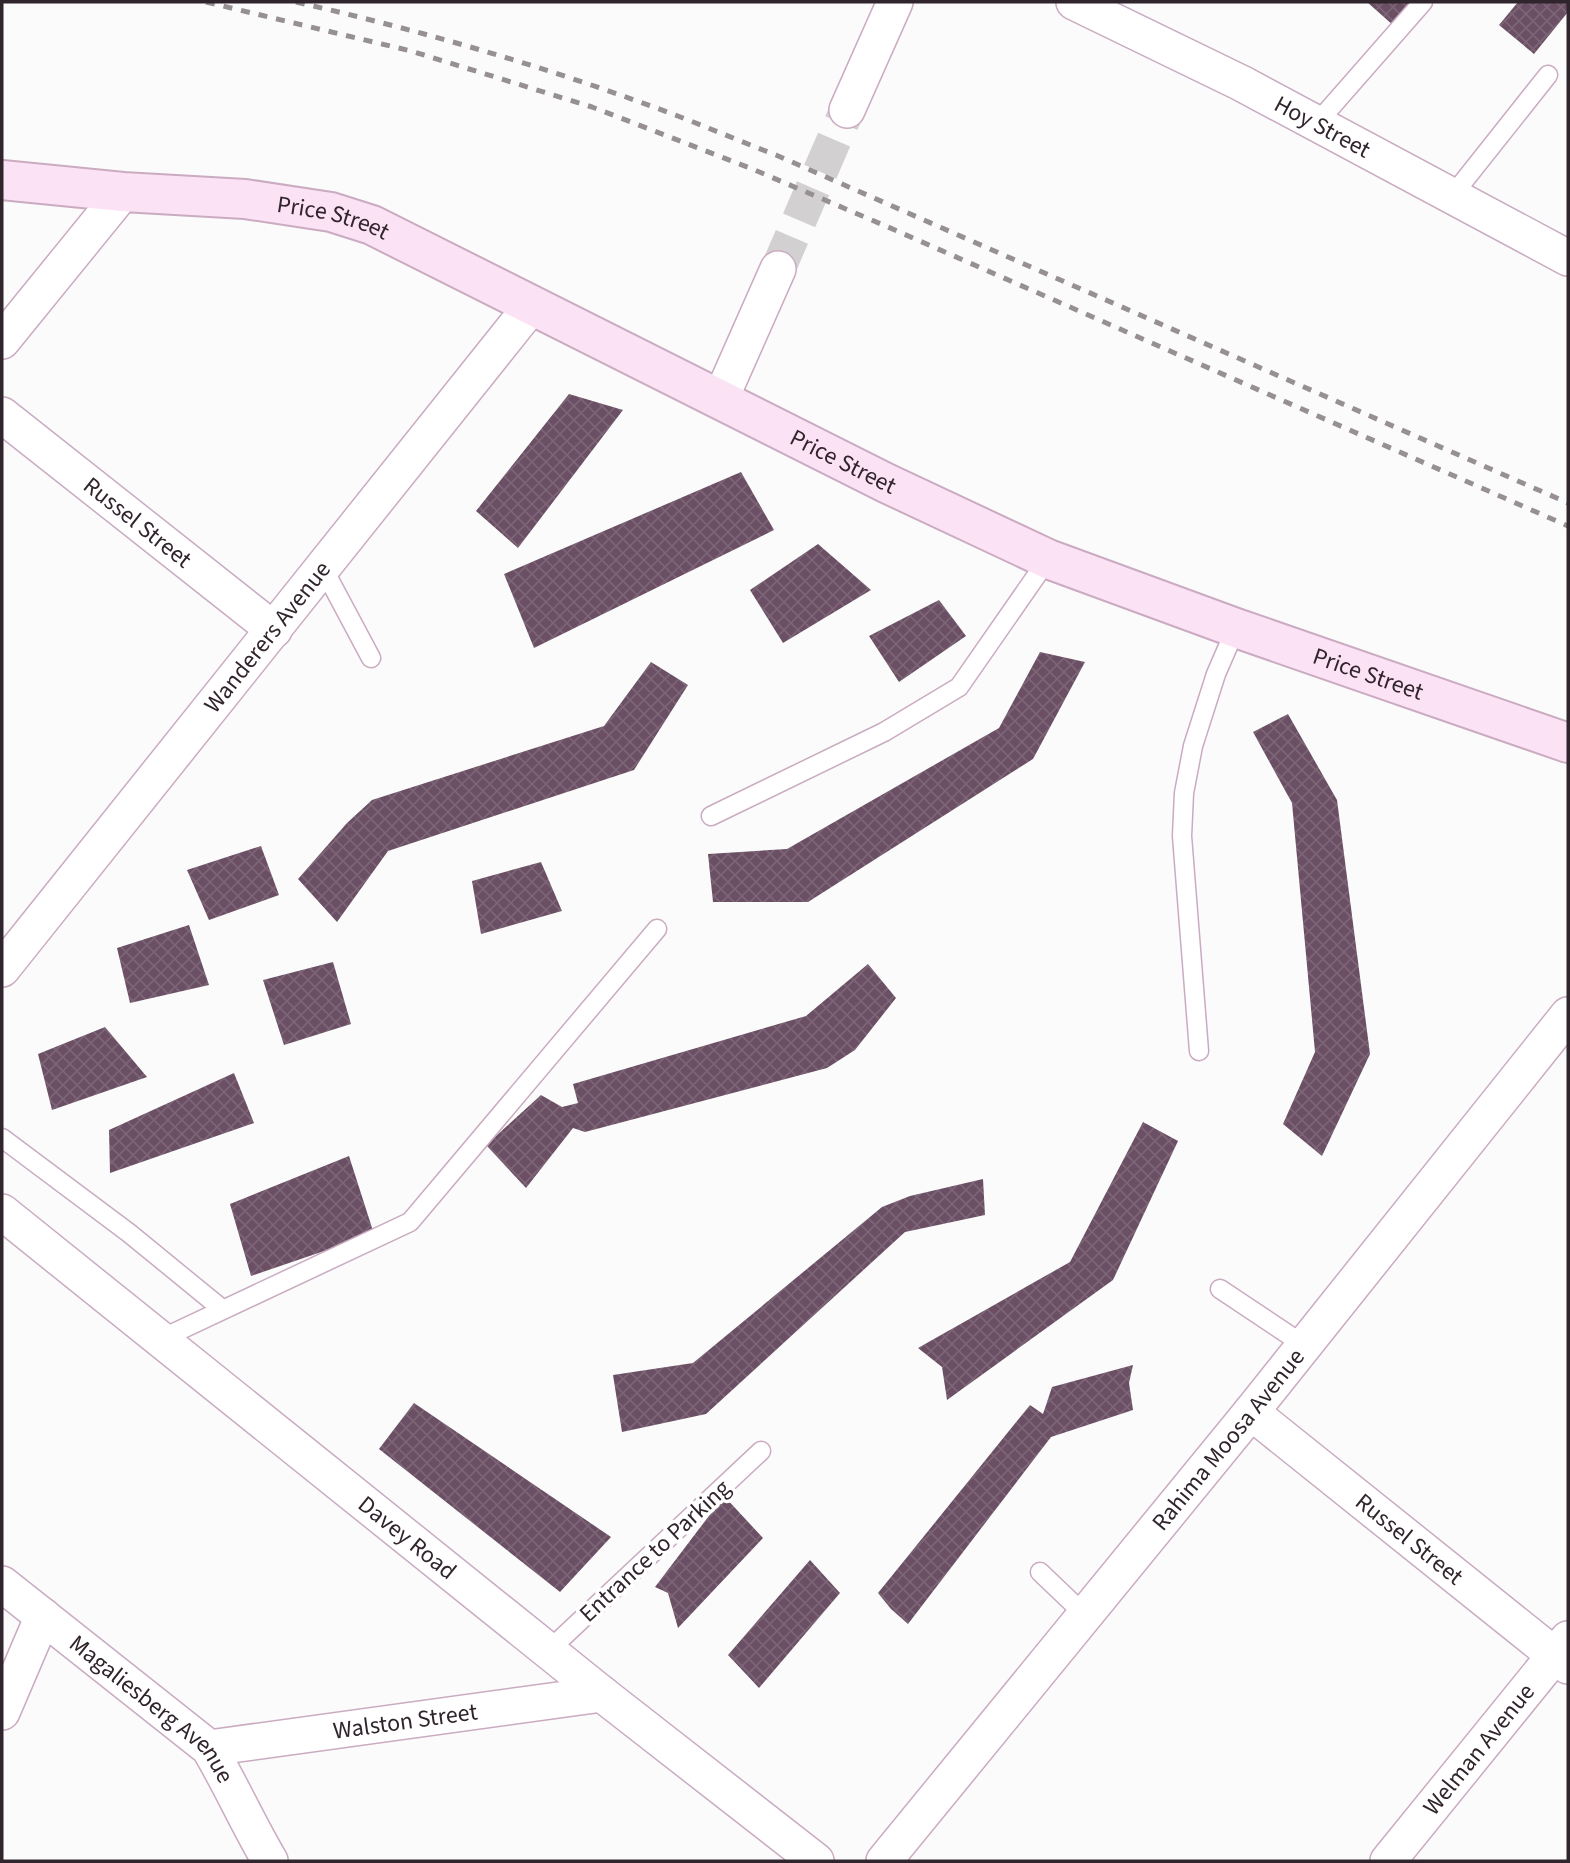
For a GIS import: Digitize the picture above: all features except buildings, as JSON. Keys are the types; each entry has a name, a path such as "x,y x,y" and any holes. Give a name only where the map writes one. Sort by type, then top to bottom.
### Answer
{"street":[{"path":"847,110 895,2"},
{"name":"Hoy Street","path":"1074,2 1115,11 1568,258"},
{"name":"Price Street","path":"2,180 123,192 245,199 331,212 372,225 886,483 1048,559 1236,628 1568,743"},
{"path":"2,341 123,192"},
{"path":"720,400 778,269"},
{"name":"Wanderers Avenue","path":"2,969 524,314 528,303"},
{"name":"Russel Street","path":"2,415 274,630"},
{"name":"Rahima Moosa Avenue","path":"884,1861 1251,1412 1568,1015"},
{"name":"Davey Road","path":"2,1212 548,1651 816,1861"},
{"name":"Russel Street","path":"1251,1412 1564,1654"},
{"name":"Magaliesberg Avenue","path":"2,1584 209,1748 270,1861"},
{"path":"2,1712 43,1616"},
{"name":"Welman Avenue","path":"1388,1861 1564,1654"},
{"name":"Walston Street","path":"209,1748 602,1694"}],"lane":[{"path":"1317,123 1423,2"},
{"path":"1452,196 1548,75"},
{"path":"711,816 884,732 959,687 1048,559"},
{"path":"323,568 372,658"},
{"path":"1199,1051 1182,836 1184,793 1192,746 1216,674 1236,628"},
{"path":"161,1339 222,1308 410,1222 657,929"},
{"path":"2,1139 129,1233 222,1308"},
{"path":"1220,1289 1304,1345"},
{"name":"Entrance to Parking","path":"548,1651 761,1451"},
{"path":"1040,1572 1085,1615"}],"tunnel":[{"path":"778,269 847,110"}],"railway":[{"path":"206,2 411,51 592,107 750,168 888,227 1568,526"},
{"path":"296,2 475,48 564,76 776,155 1568,503"}]}
